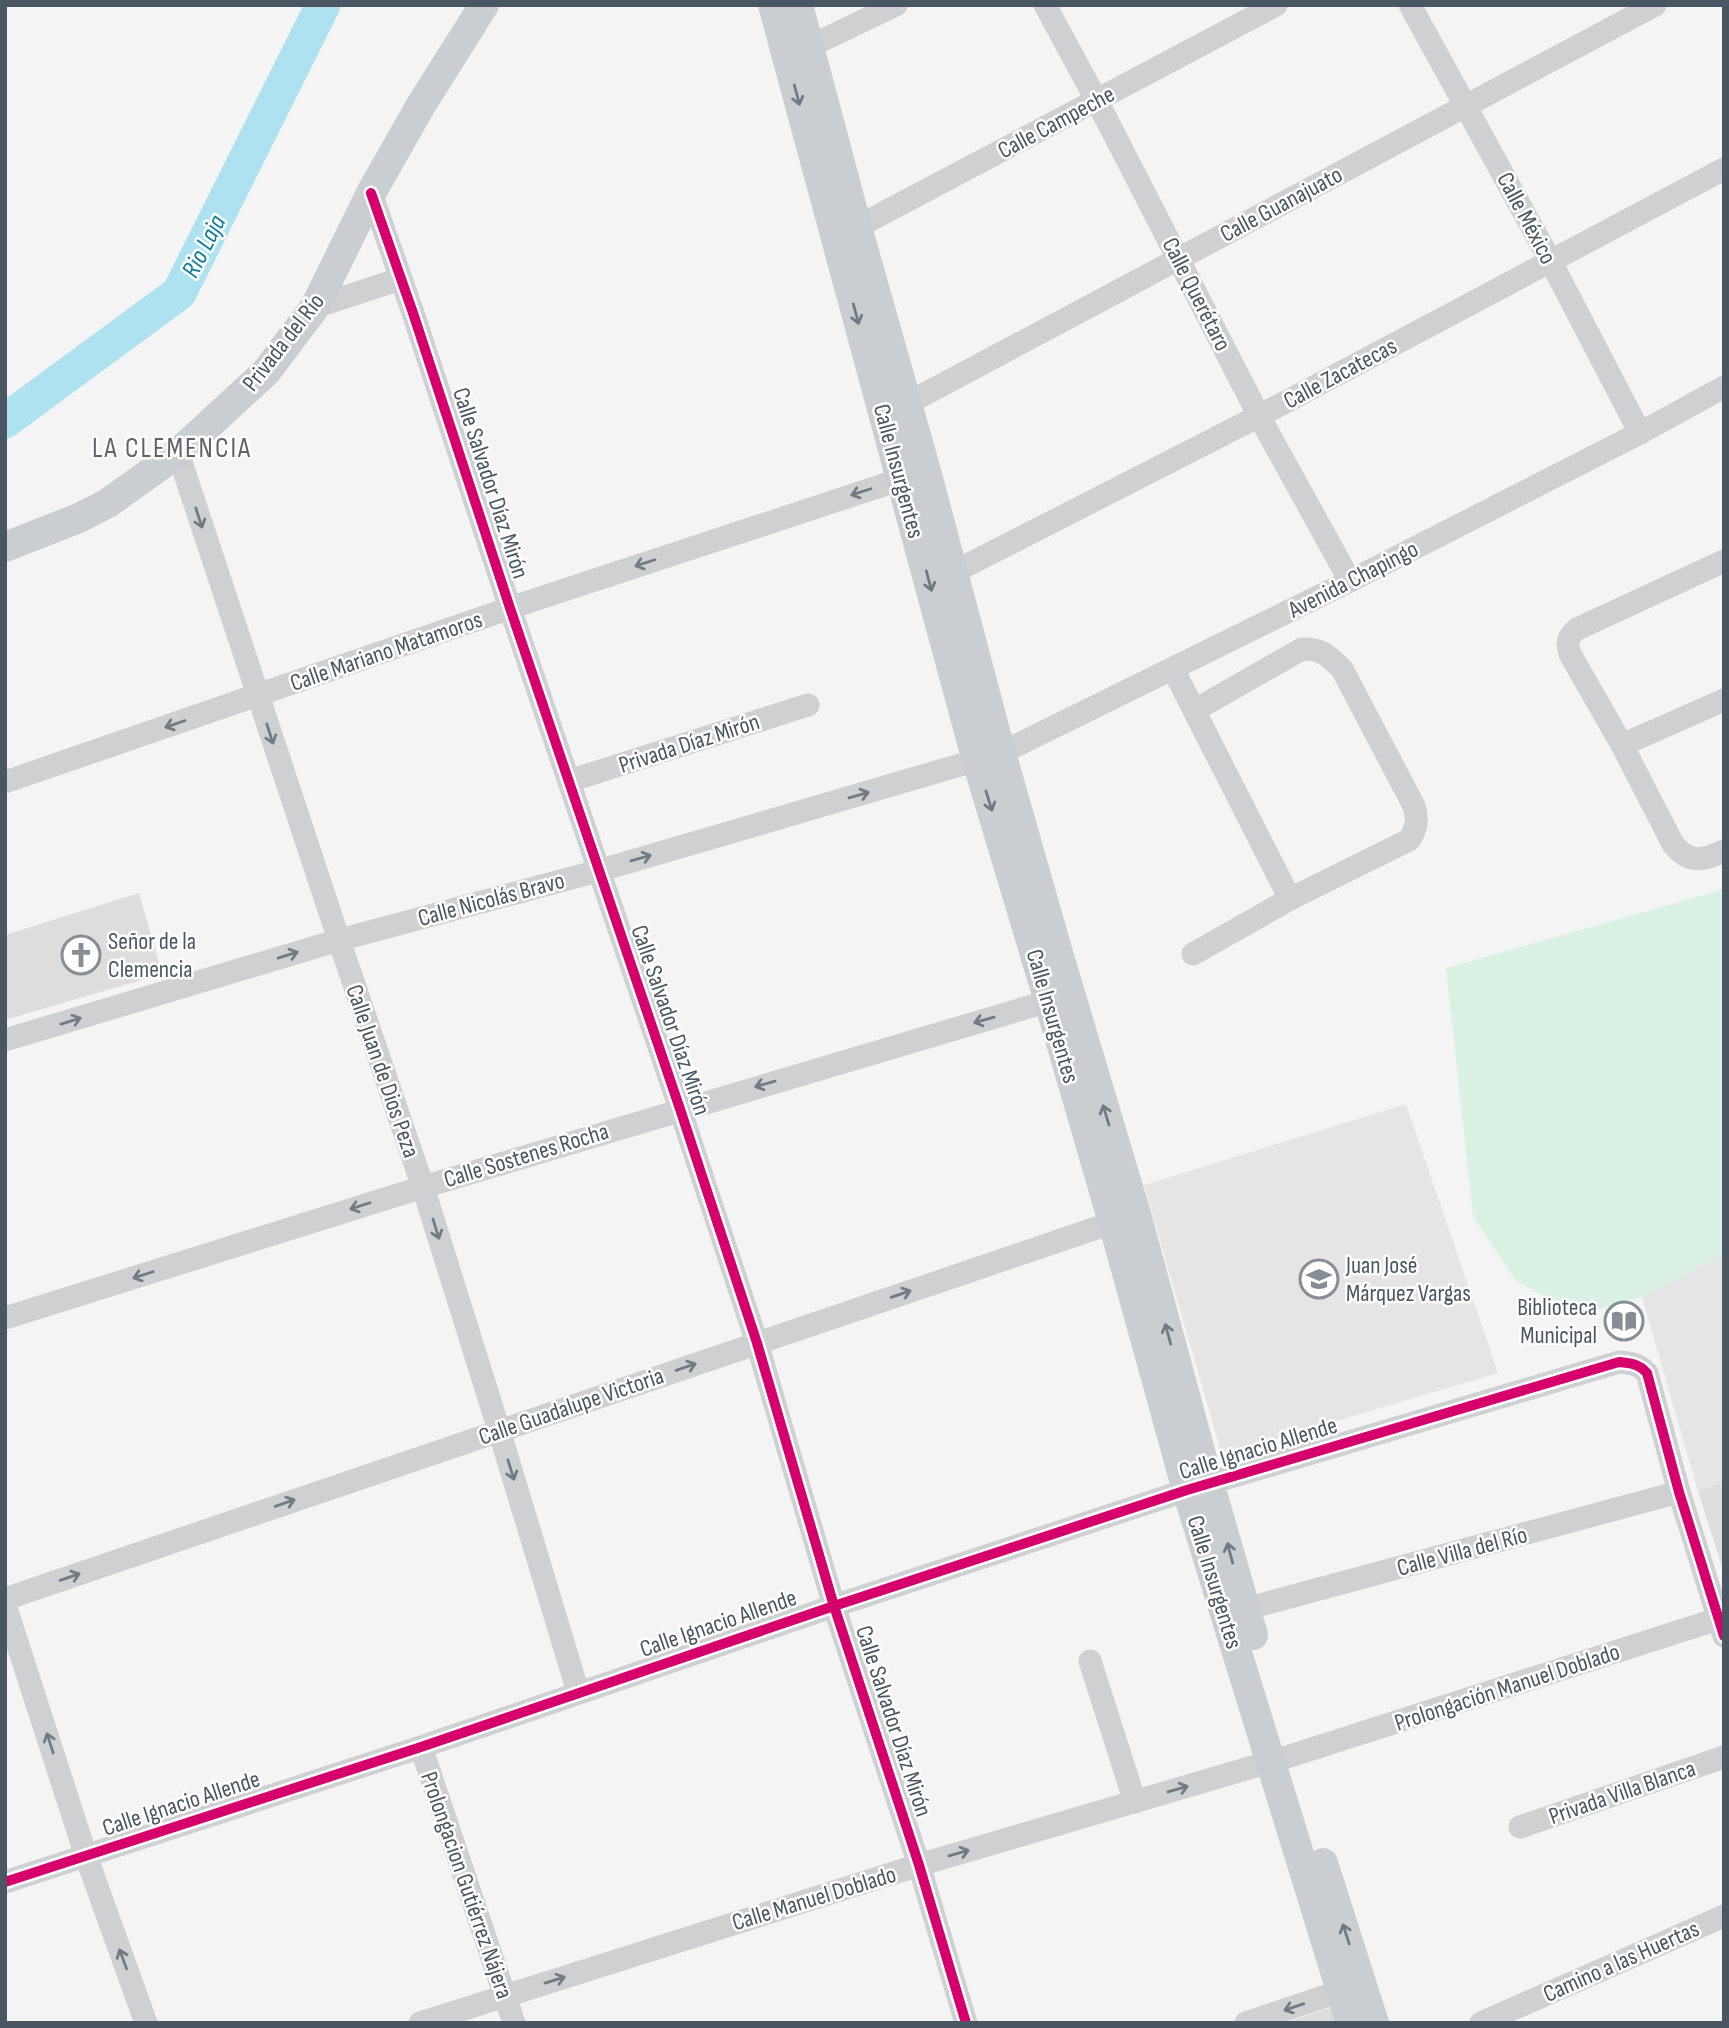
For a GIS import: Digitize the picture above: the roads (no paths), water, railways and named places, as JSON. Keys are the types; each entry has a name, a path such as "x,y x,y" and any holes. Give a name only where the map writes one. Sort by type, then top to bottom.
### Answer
{"main road":[{"name":"Privada del Río","path":"5,547 54,529 108,503 178,453 266,372 315,307 371,193 421,105 484,5"},
{"name":"Calle Insurgentes","path":"773,5 798,52 989,757 1049,1001 1124,1218"},
{"name":"Calle Insurgentes","path":"798,5 798,52"},
{"name":"Calle Insurgentes","path":"846,230 908,402 914,475 954,572 989,757 1058,953 1124,1218 1199,1487 1280,1759 1352,1987 1374,2023"},
{"name":"Calle Insurgentes","path":"1199,1487 1245,1609 1280,1759"},
{"name":"Calle Insurgentes","path":"1351,2023 1352,1987"}],"street":[{"path":"798,52 896,5"},
{"name":"Calle Querétaro","path":"1045,5 1259,416 1350,581"},
{"name":"Calle Campeche","path":"846,230 1276,5"},
{"name":"Calle México","path":"1410,5 1467,105 1640,433"},
{"name":"Calle Guanajuato","path":"908,402 1655,5"},
{"name":"Calle Zacatecas","path":"954,572 1259,416 1724,169"},
{"name":"Calle Salvador Díaz Mirón","path":"371,193 757,1343 834,1606 919,1865 966,2023"},
{"path":"315,307 400,279"},
{"name":"Avenida Chapingo","path":"989,757 1350,581 1640,433 1724,387"},
{"name":"Calle Juan de Dios Peza","path":"178,453 338,940 423,1186 578,1692"},
{"name":"Calle Mariano Matamoros","path":"5,782 510,608 914,475"},
{"path":"1724,561 1577,629 1569,637 1567,645 1673,844 1681,854 1691,859 1706,859 1724,851"},
{"path":"1193,954 1290,899 1409,840 1416,830 1418,818 1342,669 1316,648 1302,649 1195,710"},
{"path":"1172,669 1290,899"},
{"path":"1622,745 1724,700"},
{"name":"Privada Díaz Mirón","path":"569,781 808,705"},
{"name":"Calle Nicolás Bravo","path":"5,1040 338,940 598,871 989,757"},
{"name":"Calle Sostenes Rocha","path":"5,1318 423,1186 1049,1001"},
{"name":"Calle Guadalupe Victoria","path":"5,1599 1124,1218"},
{"name":"Calle Ignacio Allende","path":"5,1882 421,1747 834,1606 1199,1487 1619,1362 1634,1363 1647,1373 1679,1492"},
{"path":"1679,1492 1722,1624"},
{"name":"Calle Villa del Río","path":"1245,1609 1679,1492"},
{"path":"5,1605 86,1856 146,2023"},
{"name":"Prolongación Manuel Doblado","path":"1280,1759 1722,1624"},
{"path":"1090,1661 1135,1802"},
{"name":"Prolongacion Gutiérrez Nájera","path":"421,1747 514,2023"},
{"name":"Privada Villa Blanca","path":"1520,1827 1724,1757"},
{"name":"Calle Manuel Doblado","path":"420,2023 919,1865 1280,1759"},
{"name":"Camino a las Huertas","path":"1481,2023 1724,1916"},
{"path":"1246,2023 1352,1987"}],"waterway":[{"name":"Rio Laja","path":"5,421 179,293 323,5"}],"place":[{"name":"Señor de la Clemencia","path":"81,955"},
{"name":"Juan José Márquez Vargas","path":"1319,1279"},
{"name":"Biblioteca Municipal","path":"1624,1321"}],"district":[{"name":"LA CLEMENCIA","path":"172,447"}]}
